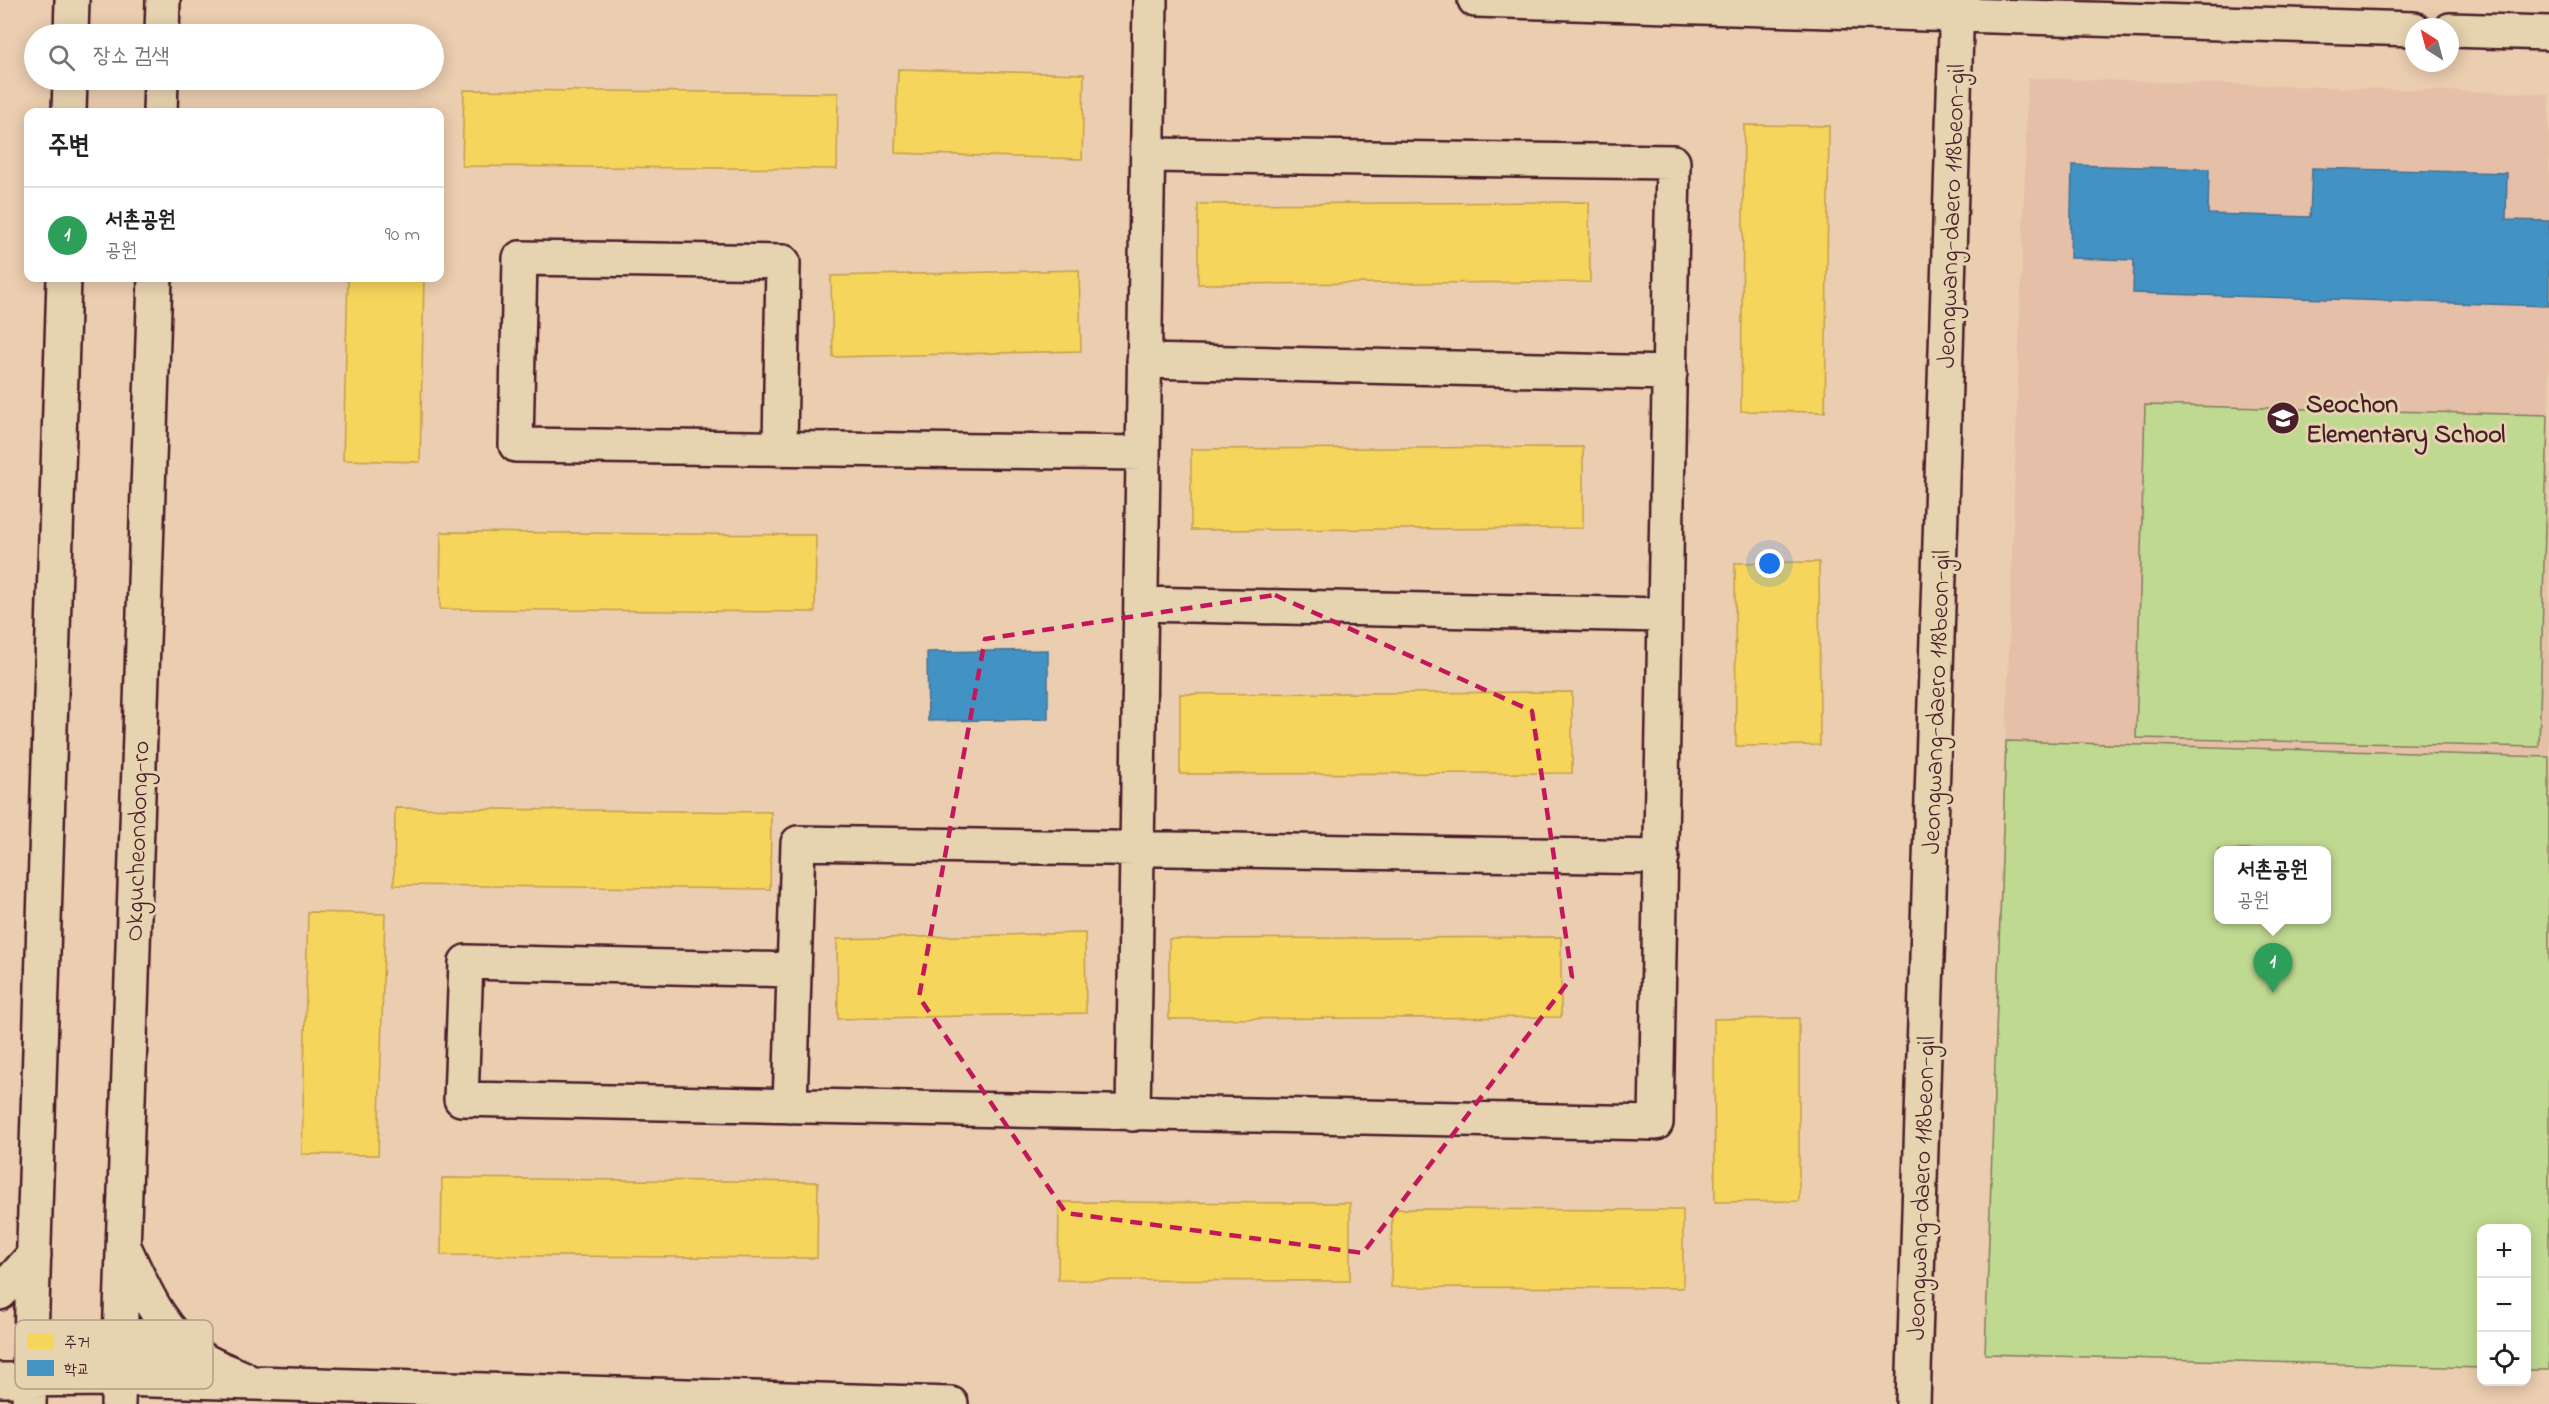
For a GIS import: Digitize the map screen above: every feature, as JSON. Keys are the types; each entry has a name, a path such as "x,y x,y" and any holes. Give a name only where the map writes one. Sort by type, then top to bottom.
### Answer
{"street":[{"path":"71,24 72,0"},
{"path":"163,24 164,0"},
{"path":"1133,1114 1150,0"},
{"path":"1475,0 1957,8 2405,29"},
{"name":"Jeongwang-daero 118beon-gil","path":"1913,1404 1957,8"},
{"path":"2459,30 2549,33"},
{"path":"69,108 70,90"},
{"path":"160,108 161,90"},
{"path":"794,970 466,962 461,1099 1656,1123 1673,162 1148,155"},
{"path":"780,449 783,262 520,258 516,445 780,449 1143,453"},
{"path":"27,1320 34,1255 64,282"},
{"name":"Okgucheondong-ro","path":"121,1320 154,282"},
{"path":"1144,361 1670,373"},
{"path":"1141,604 1665,615"},
{"path":"790,1106 798,843 1662,857"},
{"path":"123,1246 154,1310 162,1320"},
{"path":"0,1293 34,1255"},
{"path":"213,1364 252,1383"},
{"path":"213,1386 252,1383 951,1404"},
{"path":"45,1389 119,1392 163,1389"}],"highlighted area":[{"path":"1275,595 1532,711 1572,977 1363,1253 1066,1213 919,997 985,639"}],"shaded area":[{"name":"Seochon Elementary School","path":"2028,78 2549,94 2549,757 2006,741"}],"green space":[{"path":"2145,405 2548,415 2539,747 2136,738"},
{"path":"2006,741 2549,757 2549,1370 2531,1370 2531,1224 2477,1224 2477,1368 1985,1354"}],"building: 주거":[{"path":"898,69 1084,74 1082,159 895,153"},
{"path":"464,90 838,93 837,169 462,166"},
{"path":"1744,125 1829,126 1825,412 1741,411"},
{"path":"1589,202 1590,282 1198,284 1198,204"},
{"path":"1079,270 1081,351 833,357 831,276"},
{"path":"348,282 424,282 420,462 343,460"},
{"path":"1583,447 1583,528 1191,530 1191,449"},
{"path":"441,532 816,535 815,612 440,609"},
{"path":"1819,562 1820,745 1736,746 1735,563"},
{"path":"1572,692 1572,773 1180,774 1180,694"},
{"path":"395,808 771,812 770,889 394,885"},
{"path":"308,912 385,914 378,1155 302,1154"},
{"path":"1085,933 1086,1013 838,1019 837,939"},
{"path":"1561,937 1561,1017 1169,1019 1169,939"},
{"path":"1799,1018 1799,1201 1715,1202 1714,1019"},
{"path":"442,1178 818,1182 817,1258 441,1255"},
{"path":"1059,1202 1350,1203 1350,1281 1058,1280"},
{"path":"1392,1209 1683,1210 1683,1288 1391,1287"}],"building: 학교":[{"path":"2072,165 2209,169 2208,214 2310,217 2312,168 2507,173 2506,220 2549,221 2549,306 2133,293 2134,260 2070,258"},
{"path":"1048,650 1048,719 928,721 927,652"}],"place":[{"name":"Seochon Elementary School","path":"2283,418"},
{"name":"서촌공원","path":"2273,993"}]}
